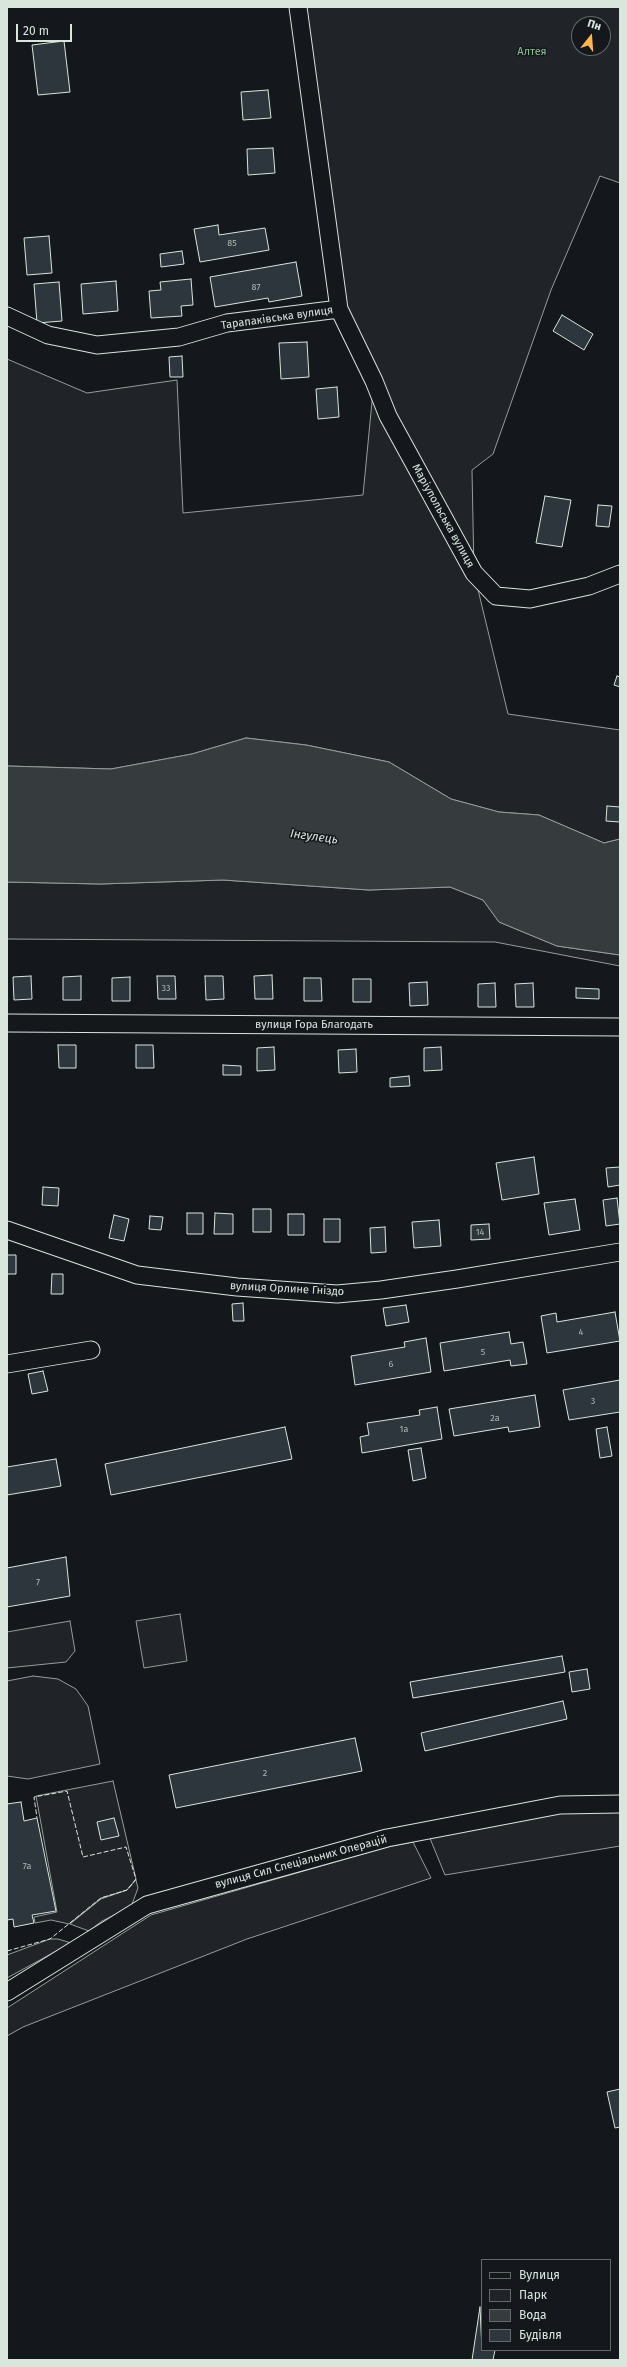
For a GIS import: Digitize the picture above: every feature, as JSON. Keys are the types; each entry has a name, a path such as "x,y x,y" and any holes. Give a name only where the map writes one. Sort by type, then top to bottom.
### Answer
{"street":[{"name":"Тарапаківська вулиця","path":"298,7 339,309 374,381"},
{"name":"Тарапаківська вулиця","path":"7,316 48,335 97,345 179,337 227,323 339,309"},
{"name":"Маріупольська вулиця","path":"374,381 388,416 474,574 496,596 530,599 589,586 620,574"},
{"name":"вулиця Гора Благодать","path":"7,1023 620,1027"},
{"name":"вулиця Орлине Гніздо","path":"7,1230 137,1275 237,1287 337,1294 381,1290 457,1279 620,1252"},
{"path":"7,1364 91,1350"},
{"name":"вулиця Сил Спеціальних Операцій","path":"7,1992 147,1905 388,1838 560,1805 620,1804"}],"green space":[{"name":"Алтея","path":"298,7 620,7 620,183 600,176 551,290 493,454 472,470 474,573 508,714 620,730 620,839 604,843 539,815 499,812 451,799 389,762 306,745 246,738 192,754 111,769 7,766 7,359 87,393 177,380 183,513 363,495 374,381 339,309"},
{"path":"223,880 369,890 450,887 483,900 499,922 557,946 620,955 620,966 495,942 7,939 7,882 100,884"},
{"path":"180,1614 187,1661 144,1668 136,1621"},
{"path":"70,1621 75,1651 66,1662 7,1668 7,1632"},
{"path":"33,1676 58,1679 76,1689 88,1706 100,1764 28,1779 7,1776 7,1681"},
{"path":"113,1781 136,1879 127,1890 101,1898 69,1924 51,1920 35,1923 34,1917 57,1912 36,1796"},
{"path":"620,1811 620,1846 445,1875 429,1836 561,1813"},
{"path":"413,1842 431,1878 247,1939 23,2027 7,2036 7,2008 151,1915 387,1847"},
{"path":"136,1880 138,1888 131,1907 102,1921 89,1931 70,1924 101,1899 127,1890"},
{"path":"50,1939 58,1939 71,1943 7,1978 7,1955"}],"water":[{"name":"Інгулець","path":"246,738 306,745 389,762 451,799 499,812 539,815 604,843 620,839 620,955 557,946 499,922 483,900 450,887 369,890 223,880 100,884 7,882 7,766 111,769 192,754"}],"building":[{"path":"64,41 70,92 38,95 32,45"},
{"path":"268,90 271,118 243,120 241,92"},
{"path":"273,148 275,173 248,175 247,149"},
{"path":"218,225 219,235 265,228 269,250 200,262 194,229"},
{"path":"49,236 52,273 27,275 24,238"},
{"path":"182,251 184,264 161,267 160,254"},
{"path":"296,262 302,296 269,302 268,298 215,307 210,277"},
{"path":"191,279 193,305 181,306 182,316 151,318 149,291 161,290 160,282"},
{"path":"116,281 118,311 83,314 81,284"},
{"path":"59,282 62,321 37,323 34,284"},
{"path":"562,315 593,334 584,350 553,331"},
{"path":"307,342 309,377 281,379 279,343"},
{"path":"182,356 183,377 170,377 169,357"},
{"path":"337,387 339,417 318,419 316,389"},
{"path":"545,496 571,500 562,547 536,543"},
{"path":"598,505 612,506 609,527 596,526"},
{"path":"617,676 620,677 620,687 614,685"},
{"path":"607,806 620,807 620,822 606,821"},
{"path":"272,975 273,999 255,999 254,976"},
{"path":"31,976 32,999 14,1000 13,977"},
{"path":"81,976 81,1000 63,1000 63,977"},
{"path":"157,976 175,976 176,999 158,999"},
{"path":"205,976 223,976 224,999 206,1000"},
{"path":"130,977 130,1001 112,1001 112,978"},
{"path":"304,978 321,978 322,1001 304,1001"},
{"path":"353,979 371,979 371,1002 353,1002"},
{"path":"427,982 428,1005 410,1006 409,983"},
{"path":"495,983 496,1007 478,1007 478,984"},
{"path":"533,983 534,1007 516,1007 515,984"},
{"path":"576,988 599,989 599,999 576,998"},
{"path":"58,1045 76,1045 76,1068 59,1068"},
{"path":"136,1045 153,1045 154,1068 136,1068"},
{"path":"274,1047 275,1070 257,1071 257,1048"},
{"path":"441,1047 442,1070 424,1071 424,1048"},
{"path":"356,1049 357,1072 339,1073 338,1050"},
{"path":"223,1065 241,1066 241,1075 223,1075"},
{"path":"409,1076 410,1086 390,1087 390,1078"},
{"path":"534,1157 539,1194 502,1200 496,1163"},
{"path":"620,1167 620,1185 608,1187 606,1168"},
{"path":"43,1187 59,1188 58,1206 42,1205"},
{"path":"617,1198 620,1224 606,1226 603,1200"},
{"path":"575,1199 580,1230 549,1235 544,1203"},
{"path":"253,1209 271,1209 271,1232 253,1232"},
{"path":"187,1213 203,1213 203,1234 187,1234"},
{"path":"215,1213 233,1214 233,1234 214,1234"},
{"path":"288,1214 304,1214 304,1235 288,1235"},
{"path":"114,1215 129,1219 124,1241 109,1238"},
{"path":"150,1216 163,1217 161,1230 149,1229"},
{"path":"324,1219 340,1219 340,1242 324,1242"},
{"path":"439,1220 441,1246 414,1248 412,1222"},
{"path":"489,1224 490,1239 471,1240 471,1225"},
{"path":"385,1227 386,1252 371,1253 370,1228"},
{"path":"7,1255 16,1255 16,1274 7,1274"},
{"path":"52,1274 63,1274 63,1294 51,1294"},
{"path":"243,1303 244,1321 233,1321 232,1304"},
{"path":"406,1305 409,1322 386,1326 383,1308"},
{"path":"615,1312 620,1341 547,1353 541,1316 556,1313 557,1322"},
{"path":"509,1332 511,1344 523,1342 527,1364 511,1366 510,1360 444,1371 440,1343"},
{"path":"426,1338 431,1372 355,1385 351,1356 405,1347 404,1342"},
{"path":"43,1371 48,1391 32,1394 28,1374"},
{"path":"620,1380 620,1412 569,1420 563,1390"},
{"path":"535,1395 540,1427 509,1432 508,1427 454,1436 449,1409"},
{"path":"437,1407 442,1439 362,1453 360,1437 369,1435 367,1423 420,1415 419,1410"},
{"path":"285,1427 292,1459 111,1495 105,1464"},
{"path":"607,1427 612,1456 600,1458 596,1429"},
{"path":"421,1448 426,1478 413,1481 408,1450"},
{"path":"56,1459 61,1486 7,1495 7,1467"},
{"path":"66,1557 70,1596 7,1607 7,1568"},
{"path":"562,1656 565,1672 413,1698 410,1682"},
{"path":"587,1669 590,1689 572,1692 569,1672"},
{"path":"563,1701 567,1719 425,1751 421,1733"},
{"path":"355,1738 362,1771 176,1808 169,1775"},
{"path":"21,1802 24,1821 37,1818 56,1911 32,1915 34,1923 14,1927 13,1919 7,1920 7,1804"},
{"path":"114,1818 119,1836 101,1840 97,1822"},
{"path":"620,2089 620,2127 615,2128 607,2092"},
{"path":"480,2307 481,2351 495,2351 493,2360 472,2360"}],"fence":[{"path":"7,1951 50,1939 101,1898 127,1890 136,1879 126,1847 83,1857 67,1791 34,1797 37,1818"}]}
